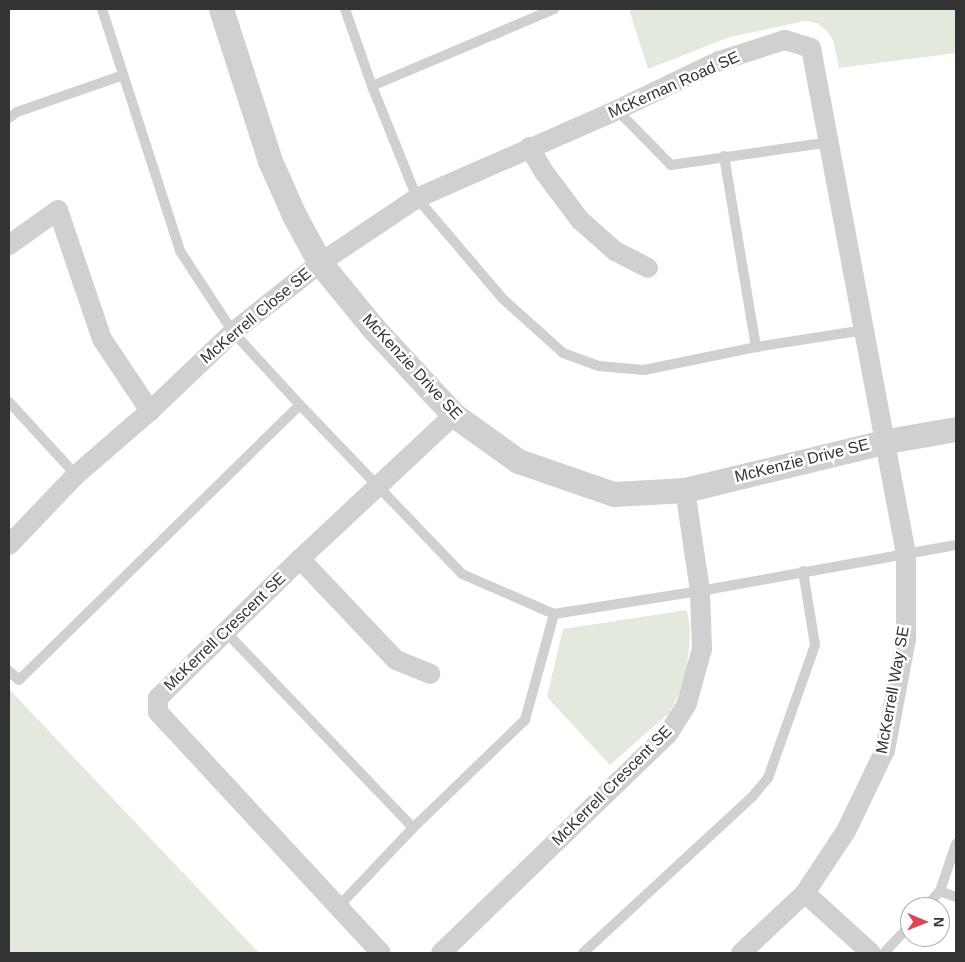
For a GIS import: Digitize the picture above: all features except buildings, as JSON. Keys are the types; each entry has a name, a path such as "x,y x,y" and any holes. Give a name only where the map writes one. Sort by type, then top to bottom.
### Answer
{"street":[{"name":"McKenzie Drive SE","path":"221,9 270,161 294,216 320,263 374,329 454,415 518,461 614,494 685,490 887,441 956,429"},
{"name":"McKernan Road SE","path":"320,263 417,198 529,147 617,110 719,61 785,40 811,48 887,441"},
{"path":"529,147 544,172 580,220 616,251 648,268"},
{"path":"9,245 58,210 102,339 150,411"},
{"name":"McKerrell Close SE","path":"9,545 76,475 150,411 233,332 320,263"},
{"name":"McKerrell Crescent SE","path":"381,953 158,712 158,698 300,559 454,415"},
{"name":"McKerrell Way SE","path":"741,953 805,893 846,831 885,750 906,639 906,554 887,441"},
{"name":"McKerrell Crescent SE","path":"441,953 668,734 687,703 702,649 700,591 685,490"},
{"path":"300,559 396,660 430,674"},
{"path":"805,893 871,953"}],"lane":[{"path":"102,9 180,251 233,332 300,405 462,574 554,614 700,591 956,545"},
{"path":"345,9 372,86 417,198 502,298 563,353 599,366 644,370 756,347 865,330"},
{"path":"372,86 554,9"},
{"path":"9,118 17,112 123,76"},
{"path":"617,110 671,165 830,142"},
{"path":"724,156 756,347"},
{"path":"9,402 76,475"},
{"path":"9,671 18,680 300,405"},
{"path":"583,953 752,797 768,778 815,645 803,572"},
{"path":"338,908 413,828 525,720 554,614"},
{"path":"225,631 413,828"},
{"path":"935,897 940,891 956,844"},
{"path":"940,891 956,897"},
{"path":"884,953 900,936"}],"shaded area":[{"path":"629,9 956,9 956,53 839,68 833,40 825,29 817,23 805,21 730,37 648,69"},
{"path":"687,610 690,629 689,650 686,670 679,694 669,713 610,765 547,697 563,629"},
{"path":"9,689 259,953 9,953"}]}
